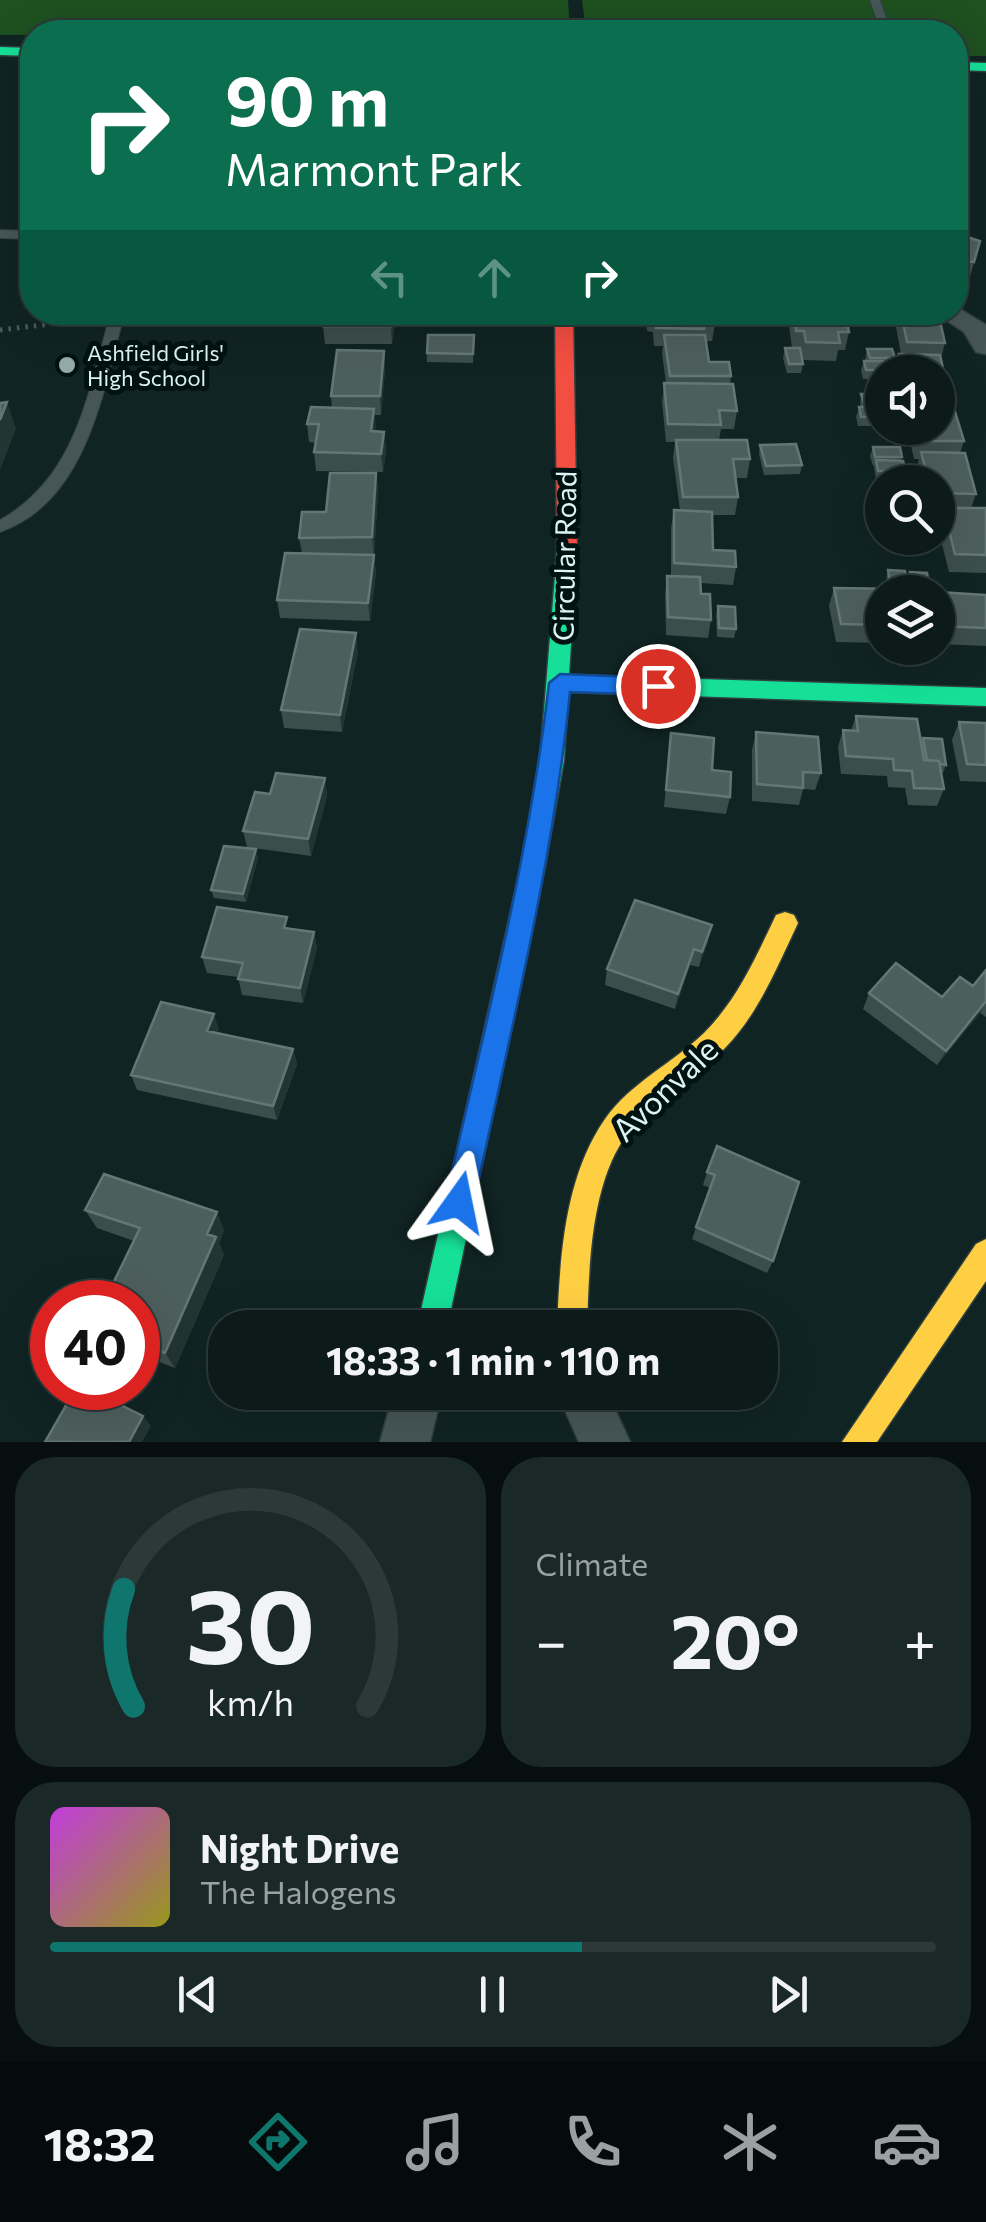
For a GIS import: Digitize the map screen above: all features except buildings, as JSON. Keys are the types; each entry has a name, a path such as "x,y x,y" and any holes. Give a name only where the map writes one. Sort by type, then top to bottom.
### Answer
{"street":[{"path":"968,324 986,346"},
{"name":"Circular Road","path":"436,1310 532,871 552,760 567,553 564,325"},
{"path":"560,683 986,696"},
{"name":"Avonvale","path":"571,1310 597,1164 614,1129 726,1029 746,1002 785,923"},
{"path":"858,1442 927,1346 986,1254"},
{"path":"405,1442 413,1410"},
{"path":"590,1410 605,1442"}],"lane":[{"path":"0,527 26,516 64,477 114,325"}],"path":[{"path":"0,330 42,325"}],"green space":[{"path":"0,0 568,0 569,20 20,20 20,35 0,35"},
{"path":"582,0 986,0 986,56 968,56 968,20 584,20"}],"traffic: fast":[{"path":"0,51 20,52"},
{"path":"968,66 986,67"},
{"path":"436,1310 532,871 552,760 567,551"},
{"path":"560,683 986,697"}],"traffic: slow":[{"path":"573,1310 581,1224 604,1147 626,1114 702,1052 737,1015 785,923"},
{"path":"858,1442 927,1346 986,1254"}],"traffic: jam":[{"path":"564,325 567,551"}],"place":[{"name":"Ashfield Girls' High School","path":"67,365"}],"route":[{"path":"459,1202 532,871 552,760 560,683 658,686"}]}
